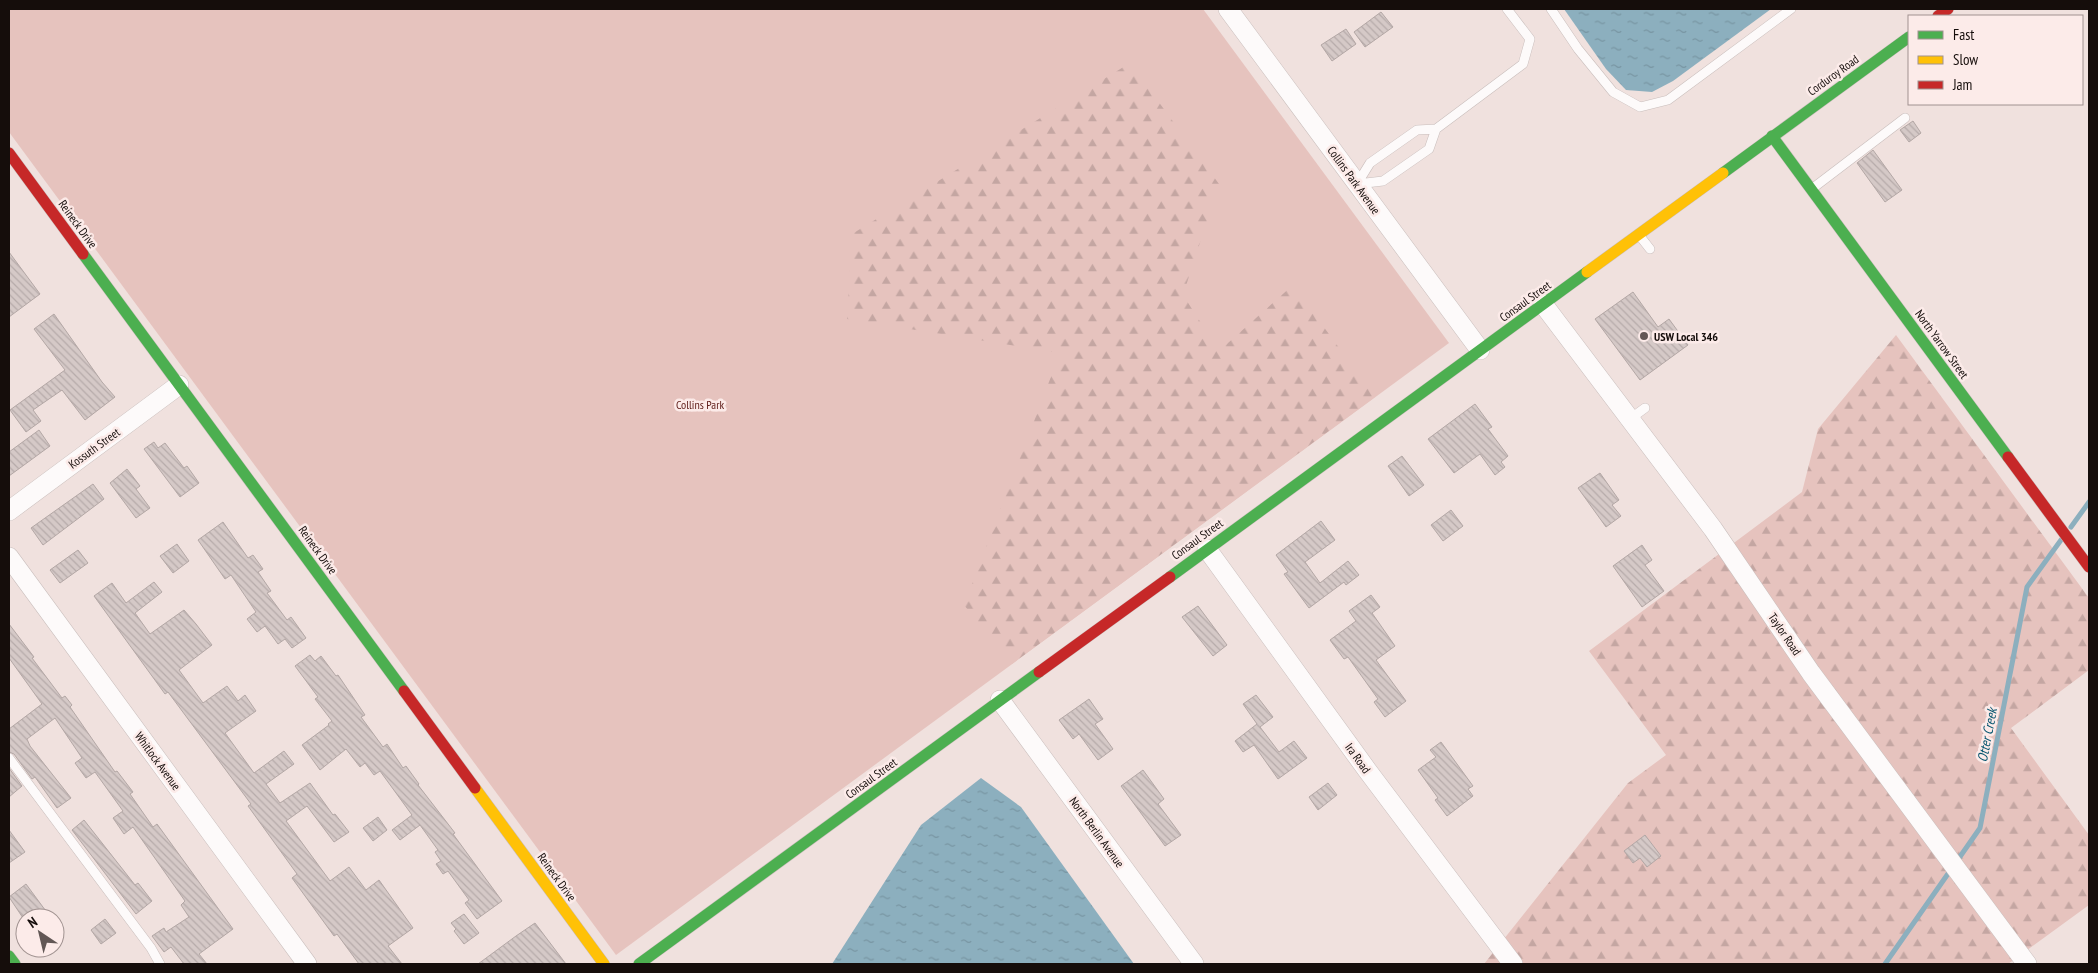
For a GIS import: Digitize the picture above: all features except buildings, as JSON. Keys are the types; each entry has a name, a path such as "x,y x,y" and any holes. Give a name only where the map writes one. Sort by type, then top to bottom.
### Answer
{"street":[{"name":"Collins Park Avenue","path":"1228,9 1480,350"},
{"name":"Corduroy Road","path":"1772,136 1908,38"},
{"name":"North Yarrow Street","path":"1772,136 2089,567"},
{"name":"Consaul Street","path":"639,964 1772,136"},
{"name":"Reineck Drive","path":"9,153 604,964"},
{"name":"Taylor Road","path":"1543,304 1713,529 1811,673 2027,964"},
{"name":"Kossuth Street","path":"9,511 179,385"},
{"name":"Ira Road","path":"1207,549 1367,770 1513,964"},
{"name":"Whitlock Avenue","path":"9,557 307,964"},
{"name":"North Berlin Avenue","path":"1000,700 1194,964"},
{"path":"9,956 15,964"}],"lane":[{"path":"1357,184 1370,163 1418,130 1436,129 1523,64 1530,39 1507,9"},
{"path":"1551,9 1578,49 1613,92 1640,107 1668,100 1791,9"},
{"path":"1811,189 1905,118"},
{"path":"1357,184 1383,181 1429,149 1436,129"},
{"path":"1639,235 1650,250"},
{"path":"1630,419 1645,408"},
{"path":"9,758 151,948 160,964"}],"green space":[{"name":"Collins Park","path":"9,9 1203,9 1449,343 616,955 9,132"},
{"path":"1130,63 1219,184 1183,295 1219,351 1293,285 1375,397 1012,664 964,605 1060,353 847,319 852,234"},
{"path":"1896,335 2089,598 2089,670 2011,728 2089,835 2089,905 2008,964 1484,964 1628,783 1666,755 1589,651 1802,492 1818,429"}],"water":[{"path":"1564,9 1771,9 1673,81 1652,92 1626,90 1606,69"},
{"path":"981,778 1021,807 1134,964 832,964 921,825"}],"waterway":[{"name":"Otter Creek","path":"2071,527 2089,502"},
{"name":"Otter Creek","path":"1957,861 1980,828 2027,587 2061,540"},
{"name":"Otter Creek","path":"1885,964 1952,868"}],"traffic: fast":[{"path":"1723,173 1908,38"},
{"path":"1772,136 2008,457"},
{"path":"83,254 404,691"},
{"path":"1170,577 1587,272"},
{"path":"639,964 1039,672"},
{"path":"9,956 15,964"}],"traffic: slow":[{"path":"1587,272 1723,173"},
{"path":"475,788 604,964"}],"traffic: jam":[{"path":"1939,15 1948,9"},
{"path":"9,153 83,254"},
{"path":"2008,457 2089,567"},
{"path":"1039,672 1170,577"},
{"path":"404,691 475,788"}],"place":[{"name":"USW Local 346","path":"1644,336"}]}
